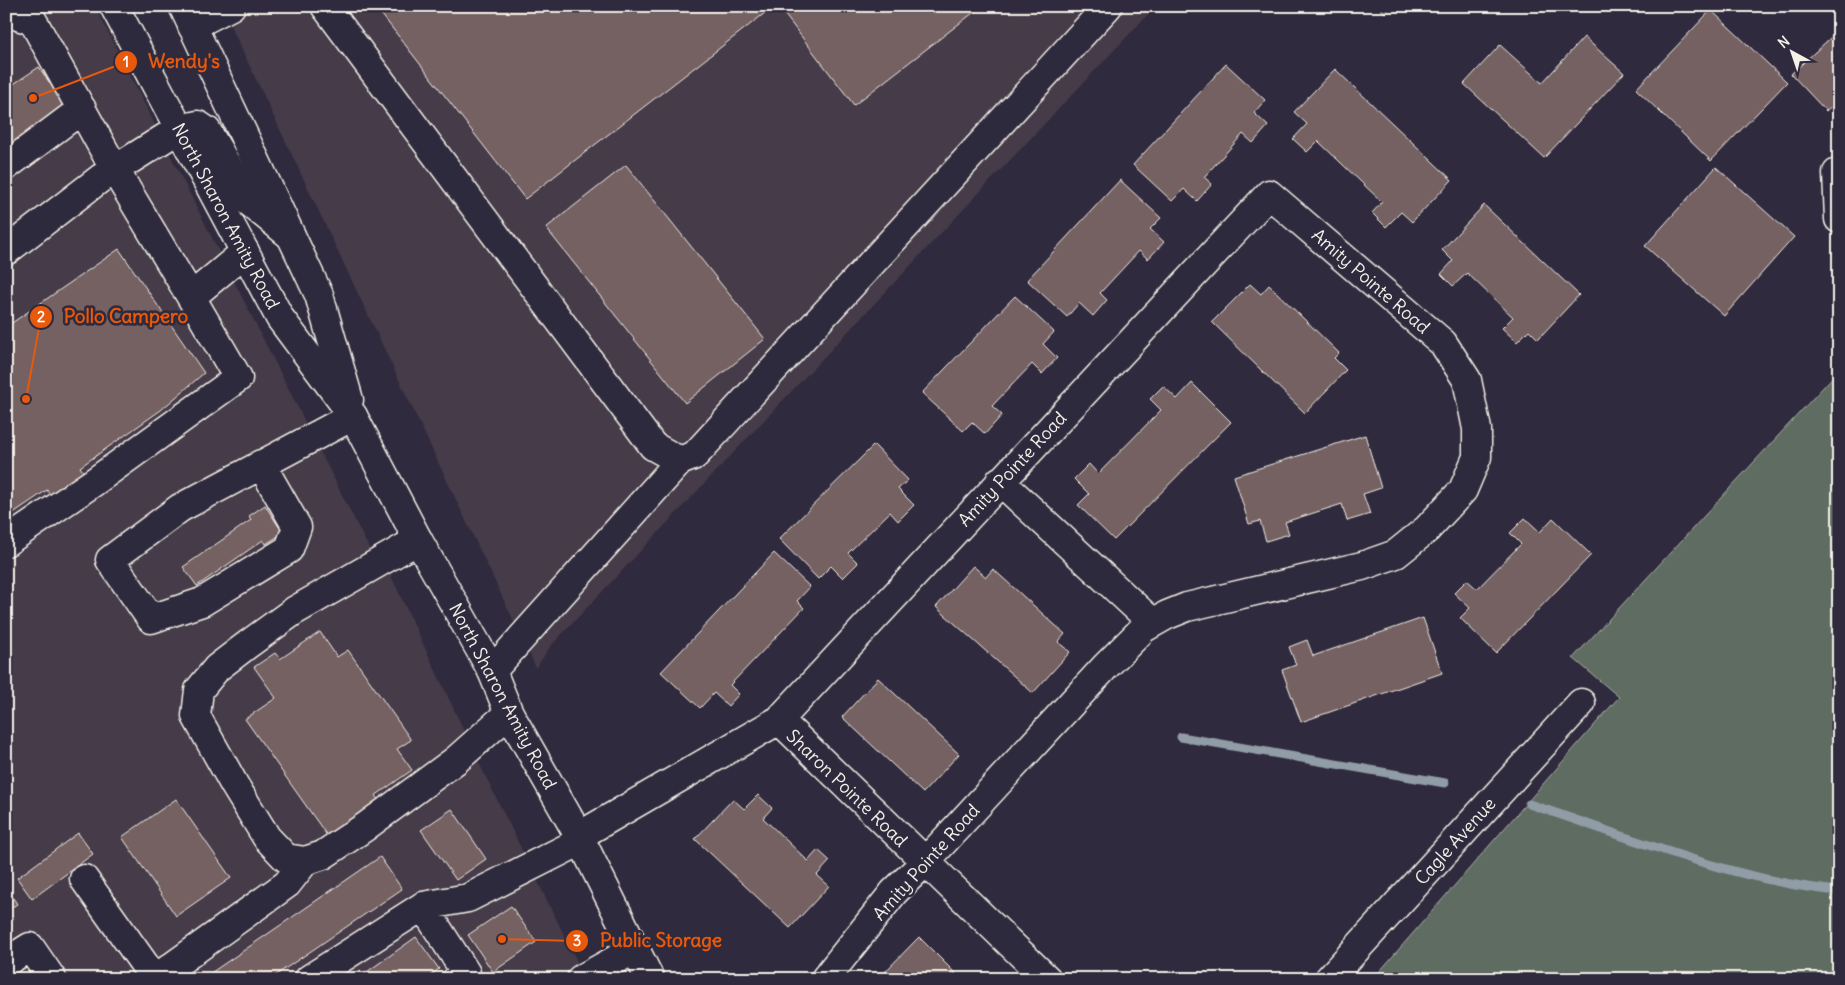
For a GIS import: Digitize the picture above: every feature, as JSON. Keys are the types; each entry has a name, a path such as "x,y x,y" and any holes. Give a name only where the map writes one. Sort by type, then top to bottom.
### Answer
{"street":[{"name":"North Sharon Amity Road","path":"114,6 280,318 353,416 418,540 492,671 509,713 580,838 650,979"},
{"path":"188,16 231,6"},
{"path":"325,6 653,446 680,461"},
{"path":"492,671 680,461 694,455 1108,6"},
{"path":"6,542 94,482 238,378 115,170 33,21 7,13"},
{"name":"North Sharon Amity Road","path":"188,16 319,295 353,416"},
{"path":"6,166 82,109"},
{"path":"6,251 115,170 179,129 198,125 208,131 248,201 291,236"},
{"path":"1839,173 1837,173 1839,220"},
{"name":"Amity Pointe Road","path":"422,906 468,898 580,838 779,720 1269,194 1443,343 1468,380 1477,430 1477,458 1463,490 1427,529 1396,554 1362,566 1187,607 1144,628 1104,668 894,892 825,979"},
{"path":"191,297 245,252"},
{"path":"261,464 297,527 289,549 202,602 151,619 110,560 180,508 261,464 353,416"},
{"path":"1000,481 1152,624"},
{"path":"418,540 294,610 217,668 199,690 196,716 235,786 267,838 286,858 305,861 323,855 365,827 456,760 509,713"},
{"name":"Cagle Avenue","path":"1329,979 1581,703"},
{"name":"Sharon Pointe Road","path":"779,720 1047,979"},
{"path":"84,879 150,977 163,974 287,884 305,861"},
{"path":"309,979 422,906 466,973 457,979"},
{"path":"6,962 30,947 52,979"},
{"path":"581,979 635,949"}],"shaded area":[{"path":"6,6 95,6 371,552 378,548 484,773 586,979 6,979"},
{"path":"221,6 1156,6 550,647 536,668"}],"green space":[{"path":"1839,370 1839,979 1373,979 1619,697 1573,658"}],"building":[{"path":"375,6 774,6 525,199"},
{"path":"778,6 982,6 854,105"},
{"path":"1378,6 1392,6 1385,13"},
{"path":"1711,10 1787,82 1711,161 1636,89"},
{"path":"1839,30 1839,100 1826,111 1791,74"},
{"path":"1584,37 1624,73 1544,158 1464,84 1500,45 1542,83"},
{"path":"1226,64 1265,100 1254,113 1268,126 1253,143 1243,134 1204,177 1212,184 1197,201 1184,189 1172,201 1133,165"},
{"path":"39,67 66,107 6,147 6,89"},
{"path":"1335,69 1452,180 1412,222 1401,212 1386,227 1372,213 1382,202 1318,141 1307,152 1293,139 1307,124 1294,112"},
{"path":"626,165 765,339 685,403 546,228"},
{"path":"1716,167 1794,237 1724,316 1645,246"},
{"path":"1120,180 1161,218 1150,229 1164,242 1148,259 1139,251 1100,293 1107,300 1093,316 1079,303 1067,317 1027,280"},
{"path":"1484,205 1579,295 1538,339 1529,330 1517,342 1502,328 1513,317 1467,273 1453,286 1441,274 1453,261 1442,250"},
{"path":"119,249 204,373 161,410 80,467 86,476 55,503 47,490 6,518 6,327"},
{"path":"1250,284 1261,294 1269,285 1339,353 1334,358 1346,370 1305,413 1212,322"},
{"path":"1015,296 1054,332 1043,344 1057,358 1042,374 1032,364 992,406 1002,415 985,434 972,422 963,431 922,393"},
{"path":"1192,383 1231,422 1114,540 1078,505 1089,494 1074,479 1089,464 1098,474 1161,410 1150,399 1163,386 1177,399"},
{"path":"1365,435 1381,488 1363,494 1370,514 1347,521 1342,504 1285,522 1289,534 1266,541 1260,521 1249,524 1234,476"},
{"path":"874,445 908,480 898,489 914,505 898,521 890,512 848,553 858,563 843,578 831,566 818,579 779,539"},
{"path":"265,505 283,533 266,544 263,540 197,586 183,567 251,520 249,516"},
{"path":"1525,518 1540,532 1553,518 1591,555 1496,653 1460,618 1470,608 1454,593 1467,580 1477,589 1521,544 1510,533"},
{"path":"774,553 810,587 797,601 804,608 730,685 739,694 728,706 714,693 700,708 661,672"},
{"path":"973,566 986,577 993,569 1065,634 1058,642 1070,652 1033,693 936,607"},
{"path":"1423,618 1442,673 1301,722 1282,670 1296,665 1289,647 1307,640 1313,656"},
{"path":"320,632 337,657 348,650 411,740 397,749 412,770 375,796 380,801 328,837 245,719 276,698 254,667 275,653 280,659"},
{"path":"878,678 959,754 923,793 842,717"},
{"path":"758,795 772,808 763,818 808,861 818,850 830,861 817,875 829,886 790,928 695,839 733,799 744,809"},
{"path":"176,799 231,878 176,916 122,837"},
{"path":"452,809 486,859 456,880 421,830"},
{"path":"78,833 93,854 32,899 17,878"},
{"path":"380,857 402,889 270,979 202,979"},
{"path":"6,887 17,904 6,911"},
{"path":"511,906 536,942 493,972 468,935"},
{"path":"416,937 439,969 425,979 357,979"},
{"path":"919,937 961,979 878,979"}],"waterway":[{"path":"1181,737 1445,783"},
{"path":"1529,804 1722,868 1801,886 1839,891"}],"place":[{"name":"Wendy's","path":"33,98"},
{"name":"Pollo Campero","path":"26,399"},
{"name":"Public Storage","path":"502,939"}]}
